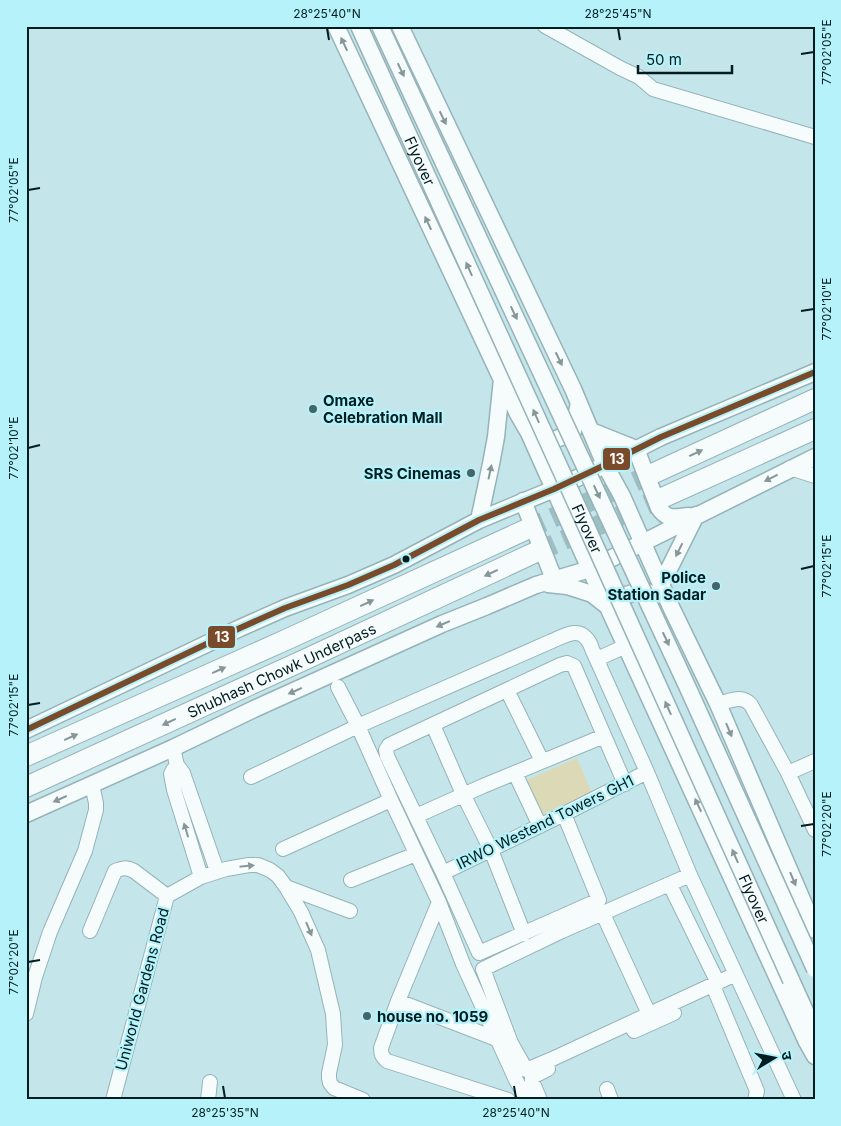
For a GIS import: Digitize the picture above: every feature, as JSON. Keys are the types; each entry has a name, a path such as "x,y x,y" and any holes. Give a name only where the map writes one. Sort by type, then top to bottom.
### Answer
{"highway":[{"path":"652,474 815,399"},
{"path":"662,498 815,429"},
{"name":"Shubhash Chowk Underpass","path":"26,756 525,530"},
{"name":"Shubhash Chowk Underpass","path":"26,787 536,552"}],"main road":[{"path":"336,26 529,433 806,1040 815,1056"},
{"name":"Flyover","path":"359,26 815,1033"},
{"name":"Flyover","path":"380,26 688,686 815,969"},
{"path":"400,26 579,403 605,465 622,496 671,607 718,704 815,930"},
{"path":"26,730 240,628 394,565 479,520 554,489 660,437 815,372"},
{"path":"479,520 494,446 502,378"},
{"path":"529,433 550,441 573,431 579,403"},
{"path":"591,431 636,449 663,515 669,518 696,515"},
{"path":"26,814 442,624 536,585 590,569 815,456"},
{"path":"523,502 554,579"},
{"path":"661,585 696,515"},
{"path":"536,585 554,584 567,586 592,594 608,607"},
{"path":"619,630 617,608 626,595 643,590 653,594 671,607"}],"street":[{"path":"545,26 620,68 640,77 653,89 815,137"},
{"path":"790,468 815,476"},
{"path":"251,777 358,726 552,641 574,632 580,633 587,638 597,659 690,875 794,1100"},
{"path":"597,659 626,646"},
{"path":"564,814 599,900 479,953 387,756 386,750 389,745 560,665 568,663 574,666 625,784"},
{"path":"338,687 358,726 439,902 463,964 526,1100"},
{"path":"507,690 542,761"},
{"path":"718,704 738,698 748,700 788,773 815,830"},
{"path":"433,724 463,794 491,850 524,934"},
{"path":"416,816 463,794 604,736"},
{"path":"173,748 177,765 183,773 217,871"},
{"path":"788,773 815,762"},
{"path":"177,765 171,774 174,790 201,877"},
{"path":"515,772 540,826"},
{"name":"IRWO Westend Towers GH1","path":"443,873 647,772"},
{"path":"26,1014 35,977 50,932 85,851 96,810 92,785"},
{"path":"283,849 391,800"},
{"path":"351,880 416,854"},
{"name":"Uniworld Gardens Road","path":"113,1100 167,896 201,877 217,871 258,865 278,876 286,886 301,912 318,950 333,1014 336,1045 329,1073 330,1083 334,1088 363,1100"},
{"path":"90,931 115,871 121,868 134,870 167,896"},
{"path":"690,875 562,931 483,970 511,1043 526,1070 649,1014 717,988"},
{"path":"670,885 717,988 758,1091 755,1100"},
{"path":"286,886 350,911"},
{"path":"439,902 398,1001 381,1048 381,1053 387,1061 508,1100"},
{"path":"603,914 649,1014"},
{"path":"540,1100 532,1077 623,1036 738,978"},
{"path":"398,1001 498,1040"},
{"path":"208,1100 210,1082"}],"shaded area":[{"path":"577,758 592,793 541,815 527,780"}],"tunnel":[{"path":"525,530 652,474"},
{"path":"536,552 662,498"}],"transit line":[{"name":"13","path":"26,730 240,628 394,565 479,520 554,489 661,437 815,372"}],"place":[{"name":"Omaxe Celebration Mall","path":"313,409"},
{"name":"SRS Cinemas","path":"471,473"},
{"name":"Police Station Sadar","path":"716,586"},
{"name":"house no. 1059","path":"367,1016"}]}
